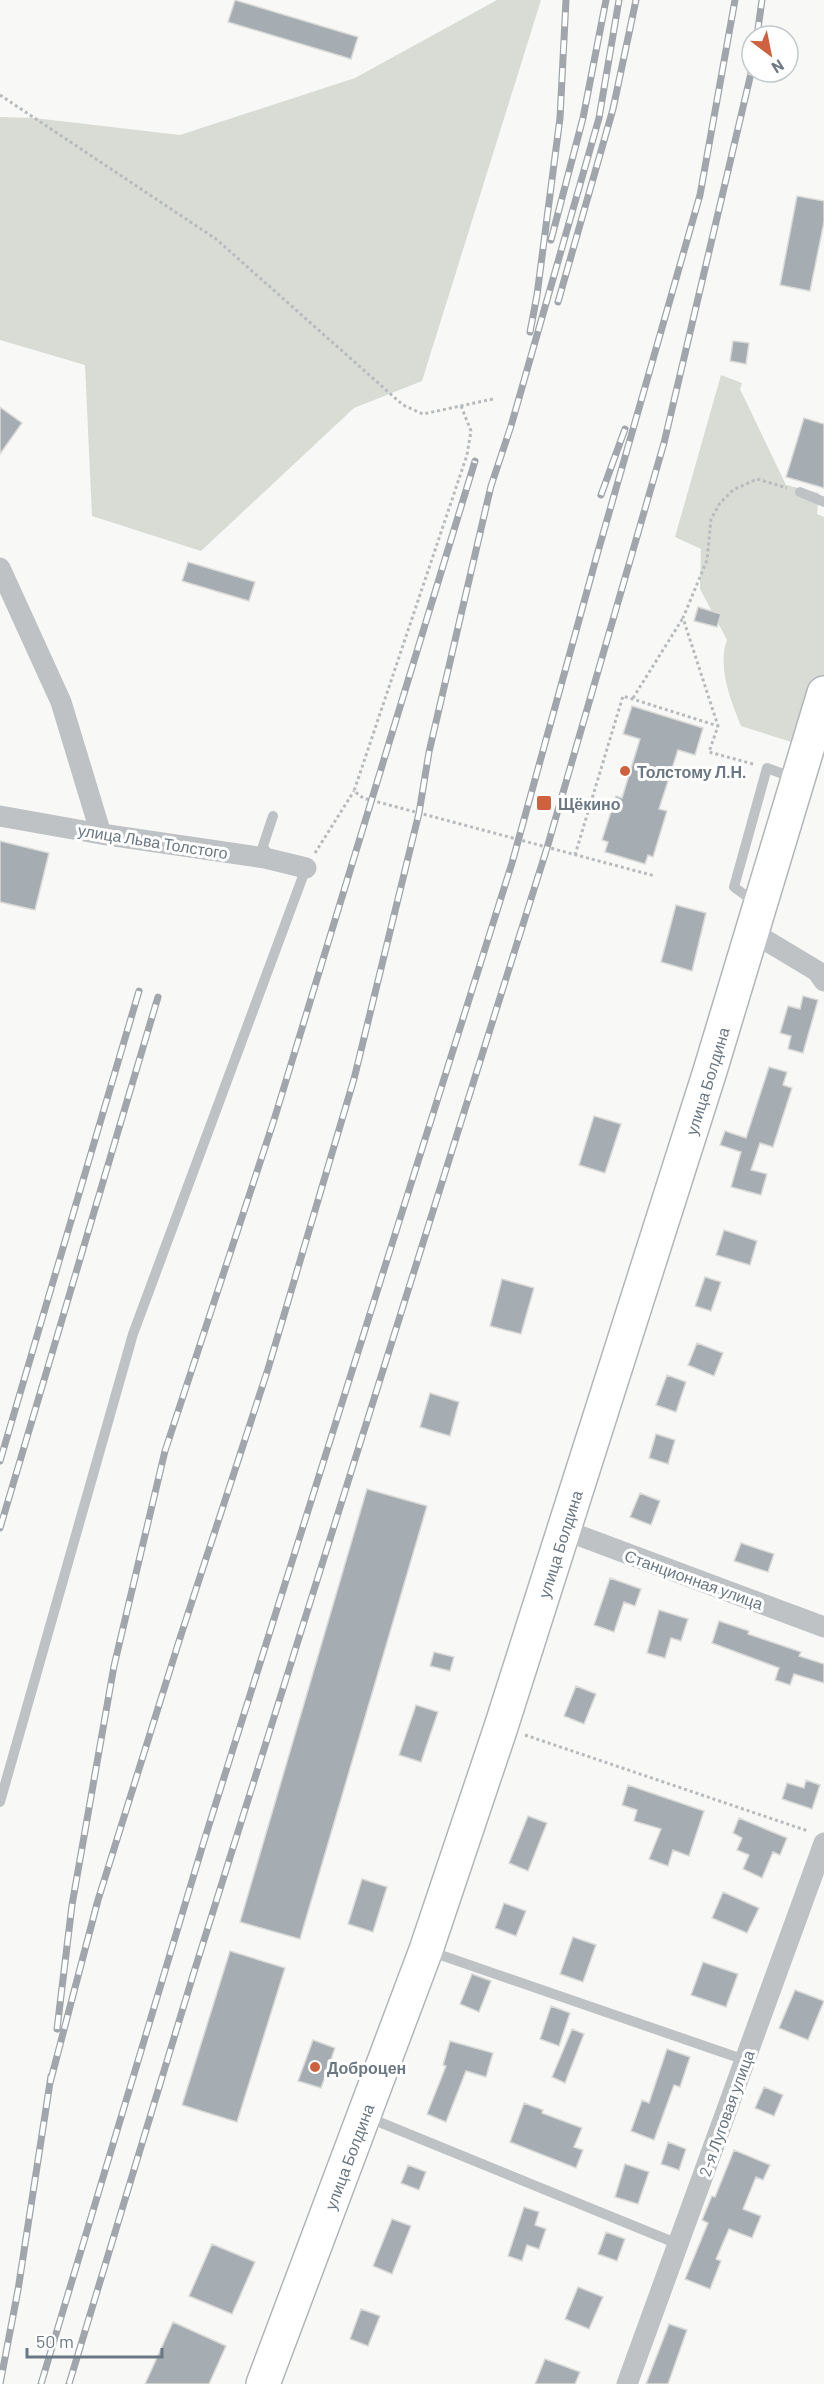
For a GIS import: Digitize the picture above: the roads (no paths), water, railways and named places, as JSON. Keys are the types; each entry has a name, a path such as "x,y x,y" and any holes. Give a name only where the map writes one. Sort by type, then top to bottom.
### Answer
{"main road":[{"name":"улица Болдина","path":"263,2384 426,1950 501,1727 824,693"}],"street":[{"path":"0,568 61,702 101,834"},
{"name":"улица Льва Толстого","path":"0,816 101,834 265,858 306,868"},
{"path":"755,919 817,971 824,981"},
{"name":"Станционная улица","path":"564,1530 824,1627"},
{"name":"2-я Луговая улица","path":"627,2384 745,2060 818,1838"}],"lane":[{"path":"800,492 824,502"},
{"path":"755,919 734,887 758,809 767,768 797,779"},
{"path":"265,858 266,852 263,846 273,816"},
{"path":"0,1802 133,1334 306,868"},
{"path":"426,1950 745,2060"},
{"path":"364,2116 678,2244"}],"railway":[{"path":"530,332 560,118 566,0"},
{"path":"551,240 583,118 606,0"},
{"path":"50,2083 98,1900 268,1369 354,1079 419,813 429,752 491,486 511,426 599,118 619,0"},
{"path":"558,302 613,109 636,0"},
{"path":"41,2384 204,1841 512,863 700,195 735,0"},
{"path":"759,24 762,0"},
{"path":"69,2384 194,1972 547,848 664,443 748,84"},
{"path":"601,495 625,429"},
{"path":"57,2029 72,1905 114,1666 165,1451 274,1120 475,461"},
{"path":"0,1461 139,991"},
{"path":"0,1528 158,997"},
{"path":"0,2384 18,2290 51,2076"}],"place":[{"name":"Толстому Л.Н.","path":"625,771"},
{"name":"Щёкино","path":"544,803"},
{"name":"Доброцен","path":"315,2067"}]}
